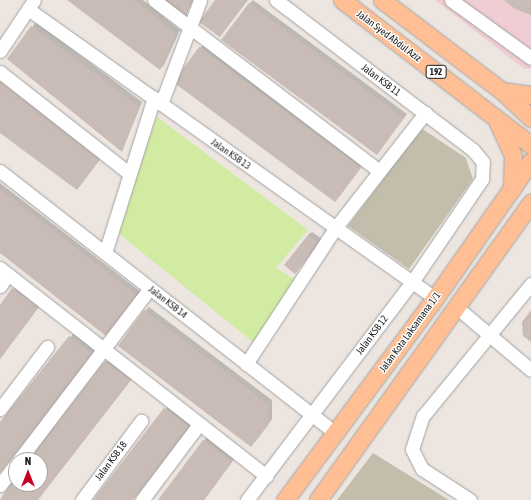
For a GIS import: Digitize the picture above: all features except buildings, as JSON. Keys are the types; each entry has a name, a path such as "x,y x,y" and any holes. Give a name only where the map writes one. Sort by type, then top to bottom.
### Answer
{"main road":[{"name":"Jalan Syed Abdul Aziz","path":"342,0 531,145"},
{"name":"192","path":"382,0 502,91 531,118"},
{"path":"502,91 531,95"},
{"path":"496,118 513,155 511,191"},
{"name":"Jalan Kota Laksamana 1/1","path":"285,500 435,298 531,162"},
{"path":"318,500 455,306 531,203"}],"street":[{"path":"154,0 379,172"},
{"path":"105,253 130,174 157,101 191,28 200,0"},
{"name":"Jalan KSB 11","path":"276,0 473,150 483,162"},
{"path":"451,0 529,58"},
{"path":"0,51 31,4"},
{"name":"Jalan KSB 13","path":"31,4 157,101 435,298"},
{"path":"0,72 130,174"},
{"path":"246,364 336,227 425,113"},
{"name":"Jalan KSB 12","path":"247,500 412,282 482,179 483,162"},
{"name":"Jalan KSB 14","path":"0,171 335,433"},
{"path":"0,286 4,271 266,476"},
{"path":"470,500 422,470 412,449 423,416 531,284"},
{"path":"25,452 150,288"},
{"path":"455,306 531,370"},
{"path":"0,409 47,347"},
{"name":"Jalan KSB 18","path":"82,500 141,421"},
{"path":"142,500 200,424"},
{"path":"0,485 8,474"}],"shaded area":[{"path":"435,0 531,0 531,69 524,69"},
{"path":"421,128 466,158 473,179 409,269 348,226"},
{"path":"373,453 449,500 337,500"}],"green space":[{"path":"157,117 308,230 276,268 297,281 254,343 117,232"}]}
